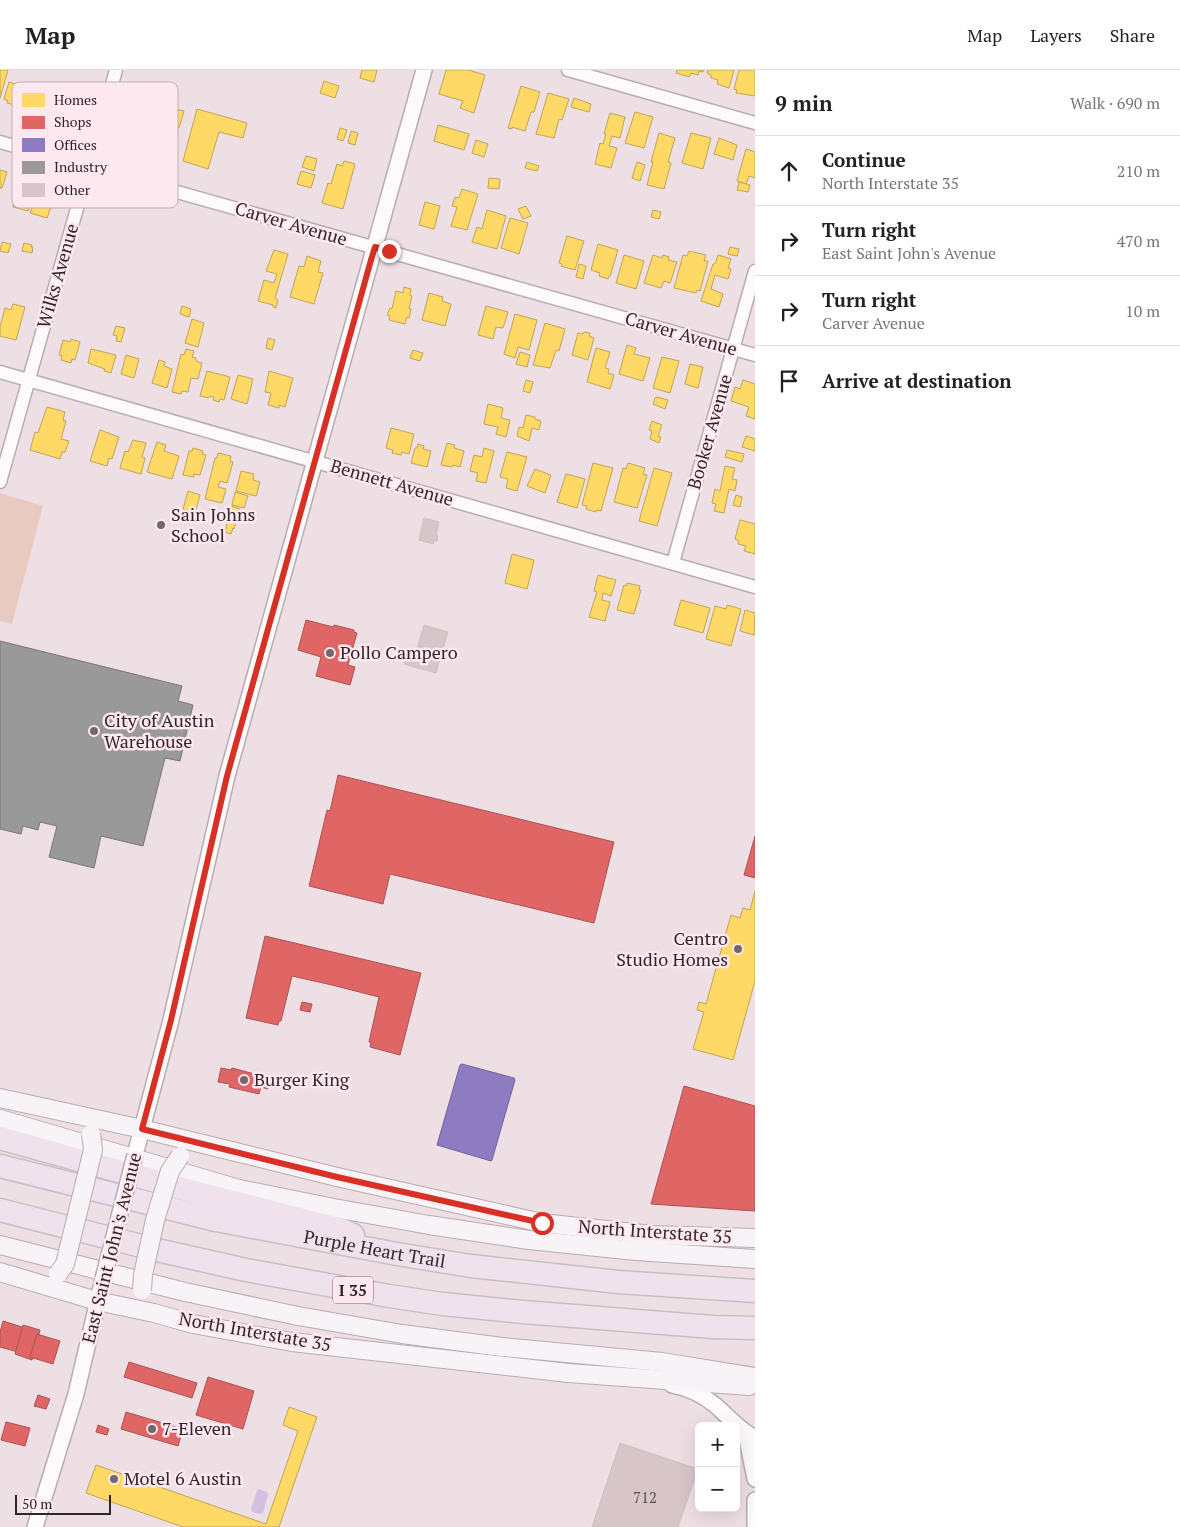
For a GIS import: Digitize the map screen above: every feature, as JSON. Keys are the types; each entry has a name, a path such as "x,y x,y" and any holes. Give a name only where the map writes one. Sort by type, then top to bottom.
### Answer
{"highway":[{"path":"0,1138 198,1193 342,1230 397,1254"},
{"name":"Purple Heart Trail","path":"0,1166 216,1220 397,1254 471,1266 618,1282 755,1291"},
{"name":"I 35","path":"0,1210 147,1248 246,1270 389,1296 443,1304 523,1312 713,1327 755,1328"},
{"path":"713,1327 755,1336"}],"main road":[{"name":"North Interstate 35","path":"0,1098 142,1129 542,1223 652,1235 755,1238"},
{"path":"35,1283 58,1274 65,1264 93,1150 90,1134 80,1116"},
{"path":"0,1119 239,1188 334,1208 529,1240 636,1251 755,1259"},
{"path":"154,1313 146,1302 142,1290 143,1275 155,1220 170,1171 180,1156 209,1146"},
{"path":"0,1245 185,1292 298,1316 402,1334 502,1347 662,1362 755,1377"},
{"name":"North Interstate 35","path":"0,1272 97,1301 154,1313 193,1324 292,1342 568,1373 755,1386"}],"street":[{"name":"East Saint John's Avenue","path":"35,1527 76,1394 97,1301 171,1020 227,776 424,70"},
{"path":"568,70 755,123"},
{"name":"Carver Avenue","path":"0,142 12,146"},
{"name":"Carver Avenue","path":"178,193 755,355"},
{"name":"Wilks Avenue","path":"0,482 78,208"},
{"name":"Booker Avenue","path":"673,563 755,271"},
{"name":"Bennett Avenue","path":"0,372 755,587"},
{"path":"643,1379 685,1388 713,1403 751,1436 755,1479"},
{"path":"754,1527 755,1500"}],"shaded area":[{"path":"0,493 43,506 12,624 0,621"},
{"path":"259,1489 267,1492 268,1495 263,1513 260,1514 252,1512 251,1509"}],"building: Homes":[{"path":"0,70 8,70 0,98"},
{"path":"362,70 377,70 374,82 360,78"},
{"path":"446,70 468,70 485,75 474,113 460,108 463,101 439,94"},
{"path":"677,70 704,70 703,72 699,71 698,75 691,73 689,77 676,73"},
{"path":"708,70 734,70 729,88 717,84 718,80 711,78 711,75 707,73"},
{"path":"739,70 755,70 755,96 736,93 737,90 734,89"},
{"path":"324,81 339,86 335,98 320,93"},
{"path":"9,82 12,83 12,104 7,103 8,101 4,99"},
{"path":"521,86 540,92 534,112 531,112 525,131 512,127 512,129 508,128"},
{"path":"548,93 569,99 562,120 559,119 554,138 536,134"},
{"path":"574,98 591,104 589,112 571,107"},
{"path":"197,109 247,123 243,138 219,132 208,169 183,161"},
{"path":"178,110 184,111 178,128"},
{"path":"635,112 653,117 644,148 625,143"},
{"path":"610,113 625,117 620,138 612,136 609,146 617,148 611,168 595,164 600,143 603,144 606,134 604,134"},
{"path":"438,125 469,134 464,150 434,141"},
{"path":"340,128 347,130 343,141 337,139"},
{"path":"351,131 358,133 355,145 348,143"},
{"path":"659,133 675,138 668,162 671,163 664,189 647,185"},
{"path":"691,133 711,138 703,169 682,163"},
{"path":"719,138 737,145 733,160 714,154"},
{"path":"476,140 488,144 484,157 472,153"},
{"path":"746,149 755,152 755,178 749,176 746,184 737,181"},
{"path":"306,156 317,159 314,171 302,167"},
{"path":"344,161 355,164 343,209 322,203 328,183 331,184 337,164 342,166"},
{"path":"527,162 539,166 537,171 525,168"},
{"path":"637,162 645,165 640,181 632,178"},
{"path":"0,170 7,172 2,188 0,188"},
{"path":"301,171 315,175 311,188 297,184"},
{"path":"489,178 500,179 499,189 488,188"},
{"path":"739,182 750,185 748,192 737,190"},
{"path":"462,189 478,194 467,230 451,226 457,207 452,206 455,197 459,198"},
{"path":"425,202 440,206 434,229 419,225"},
{"path":"526,206 531,216 523,219 518,209"},
{"path":"17,208 29,208 28,211"},
{"path":"32,208 51,208 47,218 30,213"},
{"path":"487,210 506,216 497,249 472,242 477,227 482,229"},
{"path":"653,210 661,212 659,219 651,217"},
{"path":"510,218 528,223 519,254 501,248"},
{"path":"567,236 584,241 575,270 561,266 562,264 559,263"},
{"path":"2,242 11,244 8,253 0,251"},
{"path":"24,243 32,245 32,253 22,251"},
{"path":"598,244 618,250 608,279 599,276 600,273 591,270"},
{"path":"730,247 739,249 737,256 728,254"},
{"path":"274,250 288,254 275,298 278,300 276,308 273,305 258,301 264,280 274,283 277,274 266,271"},
{"path":"689,251 706,255 704,261 708,261 700,291 697,290 696,293 674,288 683,255 687,256"},
{"path":"624,255 644,261 636,289 616,283"},
{"path":"653,255 662,258 663,255 669,257 668,260 677,262 670,283 664,281 661,288 644,283"},
{"path":"718,255 731,259 728,268 731,269 728,279 715,275 711,289 723,294 719,307 701,301 713,264 715,264"},
{"path":"307,256 321,261 318,272 323,273 314,304 290,297 299,266 304,267"},
{"path":"579,264 586,266 583,279 576,277"},
{"path":"404,287 411,289 410,295 412,296 409,318 407,317 405,324 389,320 390,316 387,315 390,308 392,309 396,291 403,293"},
{"path":"429,293 443,297 442,301 451,304 445,326 422,320"},
{"path":"13,304 25,307 16,340 0,336 0,327 5,308 11,310"},
{"path":"182,306 191,309 189,317 180,314"},
{"path":"486,306 508,312 503,328 496,327 493,339 478,335"},
{"path":"515,314 537,320 529,350 518,347 515,358 504,354"},
{"path":"192,319 204,323 198,347 185,343"},
{"path":"545,323 565,329 559,351 556,350 550,368 533,365"},
{"path":"116,326 125,328 121,342 116,341 117,336 113,335"},
{"path":"584,332 590,333 589,336 594,338 588,360 572,355 578,333 583,334"},
{"path":"268,338 275,340 272,350 266,348"},
{"path":"71,339 80,342 75,360 72,359 71,363 61,360 62,356 59,355 63,340 70,342"},
{"path":"627,345 636,348 634,354 650,358 643,381 619,374"},
{"path":"596,348 610,352 605,368 609,369 608,373 614,375 610,389 587,382"},
{"path":"91,349 116,355 111,373 88,363"},
{"path":"186,349 194,351 192,357 202,363 198,379 191,378 188,392 182,391 181,394 172,392 181,354 184,355"},
{"path":"413,350 423,353 420,361 410,358"},
{"path":"520,352 530,355 527,367 516,364"},
{"path":"126,355 139,359 134,378 121,374"},
{"path":"662,357 679,361 670,393 653,388"},
{"path":"159,360 165,362 164,366 172,369 167,388 152,383"},
{"path":"690,364 703,367 698,388 685,384"},
{"path":"207,371 230,377 224,400 220,399 219,402 213,400 214,397 200,396"},
{"path":"269,371 293,378 285,407 279,405 279,408 268,405 271,393 265,392"},
{"path":"238,375 253,379 247,404 231,399"},
{"path":"526,380 533,382 530,393 523,391"},
{"path":"743,380 755,384 755,419 746,416 749,407 731,401 735,387 740,389"},
{"path":"657,397 668,400 665,409 653,404"},
{"path":"488,404 503,408 501,418 510,420 506,437 496,434 498,427 484,424"},
{"path":"47,407 65,412 63,420 66,421 61,439 69,441 60,459 30,450 35,432 38,433"},
{"path":"526,415 541,421 539,430 532,428 529,441 517,436 519,427 523,428"},
{"path":"652,421 662,425 658,436 661,437 659,443 650,439 652,431 649,430"},
{"path":"391,428 414,434 409,454 402,452 401,455 392,453 393,450 386,448"},
{"path":"100,430 119,437 112,459 109,458 107,466 90,461"},
{"path":"746,436 755,439 755,451 742,447"},
{"path":"133,440 146,443 142,457 145,458 141,474 120,468 125,451 128,452"},
{"path":"157,442 166,445 164,451 179,456 172,479 147,472"},
{"path":"447,443 455,445 454,448 464,451 460,467 441,465"},
{"path":"418,444 424,446 423,449 431,451 427,467 411,463"},
{"path":"193,448 203,451 202,454 206,455 200,475 194,474 194,477 183,475 189,451 192,451"},
{"path":"484,448 494,451 486,483 476,481 478,473 470,471 474,455 482,457"},
{"path":"727,450 744,454 742,462 725,457"},
{"path":"507,452 527,457 517,491 506,488 508,479 500,477"},
{"path":"218,453 231,456 230,461 233,462 227,483 220,481 218,487 226,489 222,503 205,499 215,458 217,458"},
{"path":"593,463 613,468 601,511 597,510 596,512 586,509 587,506 582,505"},
{"path":"628,463 645,468 643,474 647,475 637,508 614,502 623,468 626,469"},
{"path":"725,466 735,468 732,479 737,480 735,491 729,489 724,513 714,511 716,504 712,503 715,489 720,491"},
{"path":"654,468 672,473 657,526 639,521"},
{"path":"535,469 551,475 545,493 527,486"},
{"path":"241,471 254,474 253,480 260,482 256,496 236,491"},
{"path":"566,474 585,479 577,508 557,502"},
{"path":"188,491 200,495 195,513 183,509"},
{"path":"235,492 248,496 244,508 232,505"},
{"path":"736,495 742,497 740,507 733,505"},
{"path":"231,506 240,509 231,534 225,532"},
{"path":"740,520 755,524 755,554 744,551 746,546 738,544 739,541 735,539"},
{"path":"512,554 534,560 527,589 505,583"},
{"path":"598,575 616,580 611,596 603,593 602,600 610,602 605,621 589,617 597,592 594,591"},
{"path":"627,583 640,586 639,590 641,590 634,614 617,610 624,585 627,586"},
{"path":"681,600 710,608 703,633 674,625"},
{"path":"727,605 741,609 731,646 706,639 715,606 726,609"},
{"path":"745,610 755,613 754,635 740,631"},
{"name":"Centro Studio Homes","path":"755,891 755,981 733,1060 693,1049 704,1012 697,1010 699,1002 706,1004 731,915 740,918 743,908 750,910"},
{"name":"Motel 6 Austin","path":"289,1407 317,1417 279,1527 183,1527 86,1493 96,1465 266,1524 298,1431 283,1425"}],"building: Shops":[{"name":"Pollo Campero","path":"306,620 354,630 357,633 348,665 355,667 350,685 316,676 321,657 298,650"},
{"path":"338,775 614,842 594,923 390,874 383,904 309,886 327,810 330,811"},
{"path":"755,836 755,878 744,875"},
{"path":"265,936 421,973 400,1055 370,1047 371,1042 369,1042 379,997 332,985 292,976 281,1021 279,1021 278,1025 246,1018"},
{"path":"302,1002 312,1004 310,1012 300,1010"},
{"name":"Burger King","path":"221,1068 231,1070 232,1068 270,1078 268,1089 261,1087 259,1094 229,1087 230,1084 218,1082"},
{"path":"684,1086 755,1106 755,1211 651,1204"},
{"path":"3,1321 25,1328 18,1352 0,1347 0,1332"},
{"path":"23,1325 40,1330 32,1360 15,1354"},
{"path":"37,1334 60,1341 53,1364 30,1357"},
{"path":"129,1362 197,1383 192,1398 124,1377"},
{"path":"208,1377 254,1391 243,1429 196,1415"},
{"path":"38,1395 50,1399 46,1409 34,1406"},
{"name":"7-Eleven","path":"126,1412 183,1429 178,1446 121,1429"},
{"path":"6,1422 30,1428 25,1446 1,1440"},
{"path":"98,1425 109,1429 107,1435 96,1432"}],"building: Offices":[{"path":"460,1065 514,1078 515,1080 491,1161 437,1145"}],"building: Industry":[{"name":"City of Austin Warehouse","path":"0,641 182,686 178,701 193,705 180,761 165,758 143,846 101,836 94,868 49,857 57,826 40,822 38,830 23,826 21,834 0,829"}],"building: Other":[{"path":"424,518 439,522 436,535 438,536 437,541 434,541 433,544 419,540"},
{"path":"424,625 448,632 441,656 417,649"},
{"path":"408,649 440,658 436,673 404,664"},
{"path":"620,1443 695,1468 695,1478 678,1527 592,1527"}],"place":[{"name":"Sain Johns School","path":"161,525"},
{"name":"Pollo Campero","path":"330,653"},
{"name":"City of Austin Warehouse","path":"94,731"},
{"name":"Centro Studio Homes","path":"738,949"},
{"name":"Burger King","path":"244,1080"},
{"name":"7-Eleven","path":"152,1429"},
{"name":"Motel 6 Austin","path":"114,1479"}],"route":[{"path":"389,251 375,247 371,260 227,776 171,1020 142,1129 337,1177 542,1223"}]}
